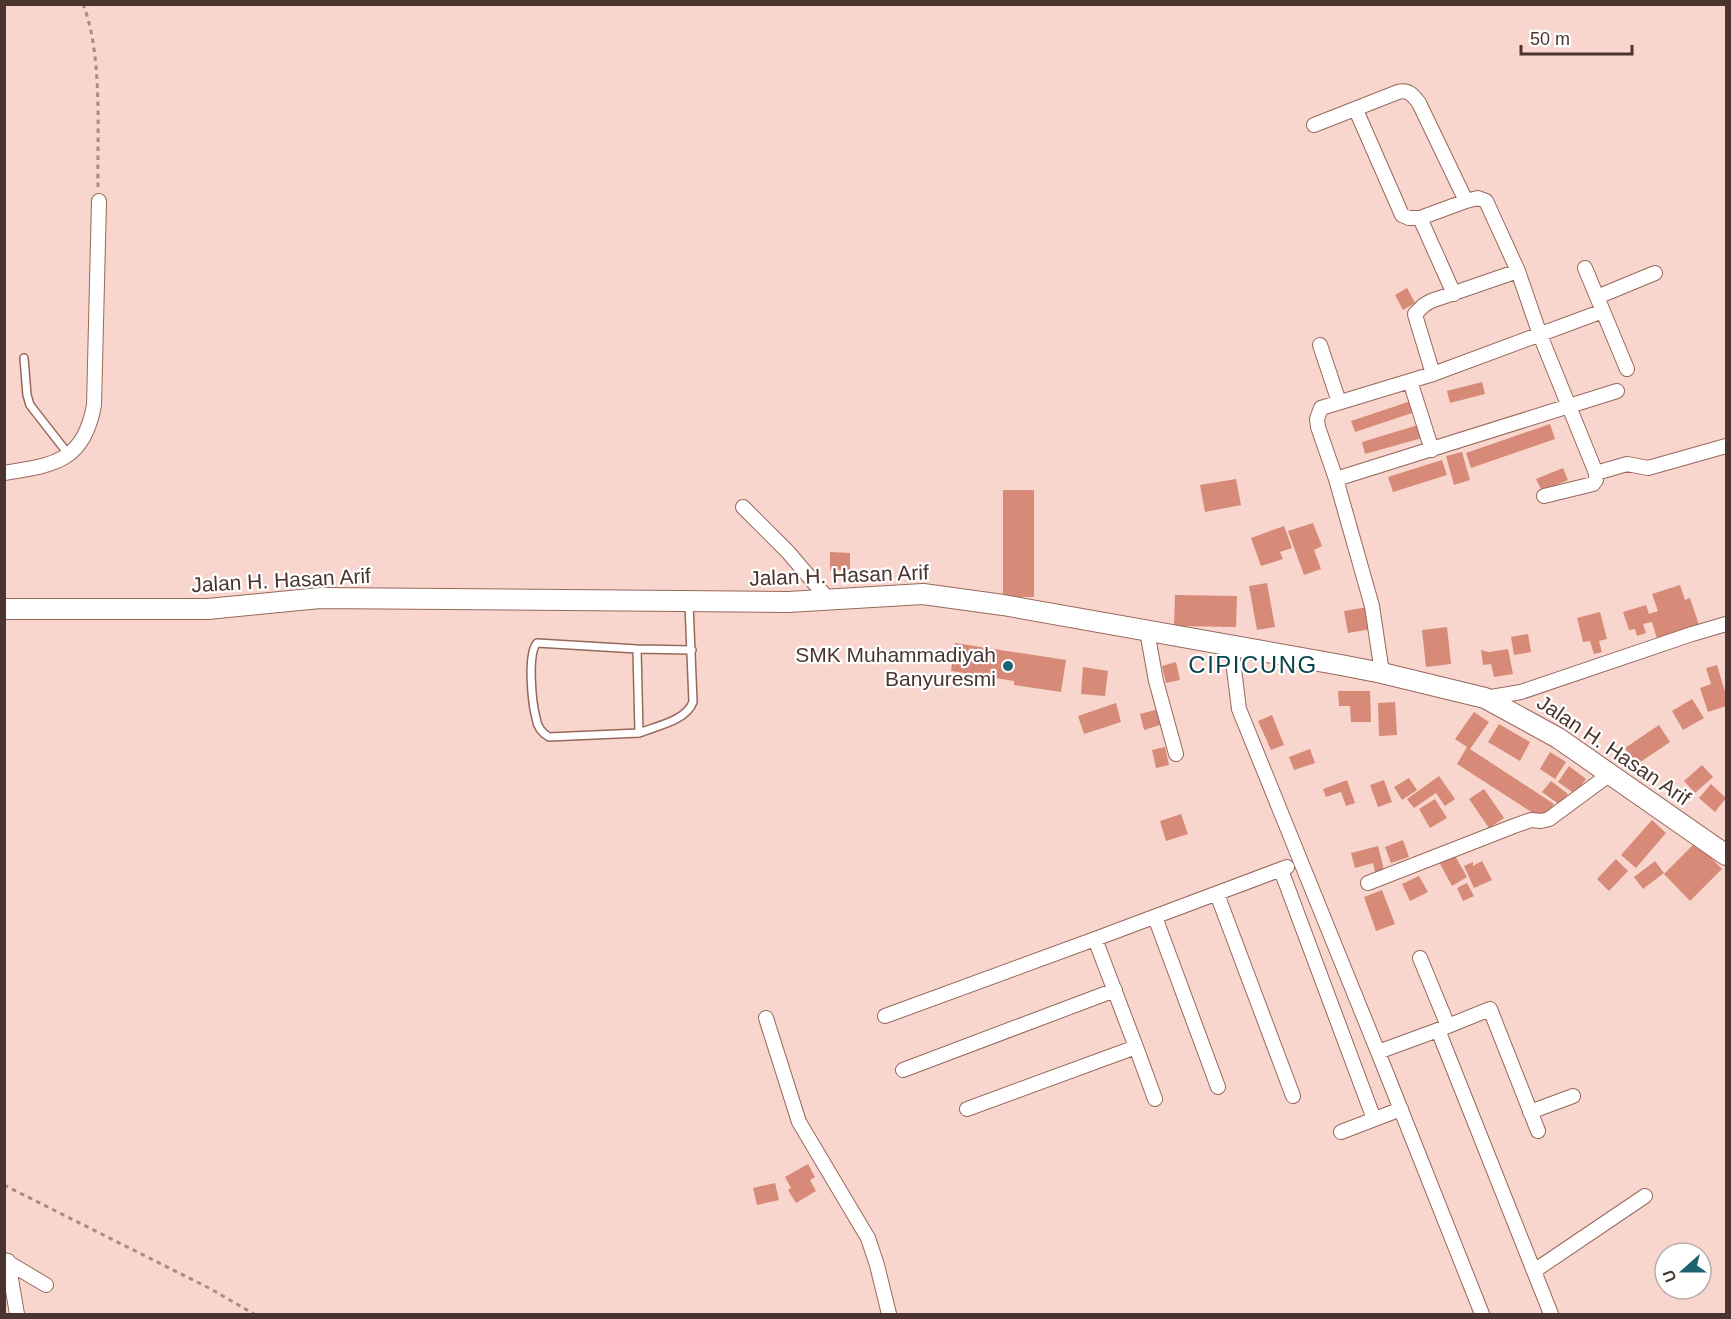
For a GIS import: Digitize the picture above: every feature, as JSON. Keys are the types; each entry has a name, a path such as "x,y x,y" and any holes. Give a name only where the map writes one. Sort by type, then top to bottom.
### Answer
{"main road":[{"name":"Jalan H. Hasan Arif","path":"4,609 208,609 320,598 788,602 923,594 1004,605 1382,673 1485,698 1558,738 1726,855"}],"street":[{"path":"1314,125 1403,91 1414,97 1466,201"},
{"path":"1356,110 1402,215 1409,218 1420,218 1466,201 1478,198 1486,201 1518,271 1540,335 1596,473 1596,480 1593,484 1544,496"},
{"path":"4,472 47,466 83,440 91,425 94,405 99,201"},
{"path":"1420,218 1454,294"},
{"path":"1585,268 1627,369"},
{"path":"1433,374 1415,314 1424,305 1518,271"},
{"path":"1597,297 1655,273"},
{"path":"1382,673 1372,606 1317,419 1321,408 1433,374 1603,311"},
{"path":"1320,345 1339,402"},
{"path":"1410,381 1432,450"},
{"path":"1336,479 1617,391"},
{"path":"1596,473 1627,464 1648,468 1726,446"},
{"path":"743,507 788,552 828,600"},
{"path":"1485,698 1521,692 1726,624"},
{"path":"1147,631 1156,681 1176,754"},
{"path":"1231,645 1239,709 1482,1314"},
{"path":"1368,883 1522,823 1549,819 1610,774"},
{"path":"885,1016 1301,862"},
{"path":"1281,870 1374,1119"},
{"path":"1217,894 1293,1096"},
{"path":"1155,917 1218,1087"},
{"path":"1095,939 1155,1099"},
{"path":"1420,958 1443,1028 1551,1314"},
{"path":"903,1070 1115,990"},
{"path":"1378,1052 1490,1009 1538,1131"},
{"path":"766,1017 799,1122 868,1238 878,1265 889,1314"},
{"path":"967,1109 1136,1047"},
{"path":"1530,1112 1573,1096"},
{"path":"1341,1132 1401,1109"},
{"path":"1534,1271 1645,1196"},
{"path":"6,1261 46,1285"},
{"path":"6,1261 17,1314"}],"lane":[{"path":"24,358 30,405 68,453"},
{"path":"688,601 692,650 693,702 690,710 682,716 639,733 549,737 543,733 536,720 531,682 532,650 537,643 692,650"},
{"path":"637,649 639,733"}],"path":[{"path":"83,4 93,40 96,70 99,201"},
{"path":"4,1185 211,1289 254,1314"}],"building":[{"path":"1407,288 1415,303 1403,310 1395,295"},
{"path":"1482,382 1485,394 1450,403 1447,391"},
{"path":"1411,401 1415,412 1355,432 1351,421"},
{"path":"1550,424 1555,439 1471,468 1466,453"},
{"path":"1418,425 1422,438 1365,454 1362,442"},
{"path":"1462,452 1470,480 1454,485 1446,456"},
{"path":"1442,460 1447,475 1393,492 1388,477"},
{"path":"1563,468 1568,480 1542,491 1536,479"},
{"path":"1236,479 1241,505 1205,512 1200,485"},
{"path":"1003,490 1034,490 1034,597 1003,597"},
{"path":"1313,523 1322,546 1314,550 1321,569 1304,575 1288,531"},
{"path":"1284,526 1292,548 1280,552 1283,559 1261,566 1251,538"},
{"path":"830,552 850,553 850,570 830,570"},
{"path":"1267,583 1275,627 1257,630 1249,586"},
{"path":"1680,585 1685,600 1690,598 1699,625 1657,639 1652,622 1643,624 1646,633 1637,636 1635,629 1629,630 1623,612 1646,605 1649,614 1658,611 1652,594"},
{"path":"1175,595 1237,596 1236,627 1174,626"},
{"path":"1368,607 1371,629 1348,633 1344,611"},
{"path":"1600,612 1607,639 1599,641 1602,652 1594,654 1590,641 1583,642 1577,618"},
{"path":"1447,627 1451,664 1426,667 1422,630"},
{"path":"1528,634 1531,652 1514,655 1511,637"},
{"name":"SMK Muhammadiyah Banyuresmi","path":"955,643 1066,660 1061,692 1014,685 1014,681 951,671"},
{"path":"1508,649 1513,674 1494,677 1491,664 1483,665 1481,650 1489,652"},
{"path":"1176,662 1180,680 1166,683 1162,666"},
{"path":"1717,665 1726,695 1726,706 1708,712 1700,688 1711,684 1706,668"},
{"path":"1083,667 1108,671 1105,696 1081,694"},
{"path":"1338,691 1370,691 1371,722 1351,722 1350,706 1339,706"},
{"path":"1692,699 1704,718 1683,730 1672,711"},
{"path":"1395,702 1397,735 1379,736 1378,703"},
{"path":"1116,703 1121,722 1084,734 1078,716"},
{"path":"1159,709 1163,724 1144,730 1140,714"},
{"path":"1474,712 1489,722 1470,749 1554,804 1544,820 1457,764 1467,747 1455,739"},
{"path":"1272,715 1284,745 1271,750 1258,721"},
{"path":"1499,724 1530,742 1520,761 1488,742"},
{"path":"1659,725 1670,742 1636,765 1625,748"},
{"path":"1165,747 1169,765 1156,768 1152,750"},
{"path":"1310,749 1315,763 1294,770 1289,757"},
{"path":"1550,752 1566,762 1555,779 1540,769"},
{"path":"1702,765 1713,777 1695,793 1684,781"},
{"path":"1569,766 1586,779 1575,794 1558,782"},
{"path":"1439,776 1455,799 1445,806 1436,793 1414,808 1407,799"},
{"path":"1409,778 1417,790 1402,800 1394,787"},
{"path":"1347,780 1355,803 1346,806 1341,792 1326,797 1323,789"},
{"path":"1384,780 1392,802 1378,807 1370,785"},
{"path":"1551,781 1568,794 1560,805 1542,792"},
{"path":"1711,784 1726,798 1715,812 1699,798"},
{"path":"1484,789 1504,818 1489,828 1469,799"},
{"path":"1435,799 1447,818 1430,828 1419,809"},
{"path":"1181,814 1188,834 1166,841 1160,821"},
{"path":"1652,820 1666,833 1636,868 1621,855"},
{"path":"1403,840 1409,857 1391,863 1385,847"},
{"path":"1696,842 1722,869 1690,901 1664,874"},
{"path":"1378,846 1384,870 1375,872 1373,863 1355,868 1351,853"},
{"path":"1454,854 1467,877 1452,886 1439,862"},
{"path":"1616,859 1628,871 1609,891 1597,879"},
{"path":"1482,861 1492,880 1474,888 1464,866 1473,862 1473,866"},
{"path":"1655,861 1664,873 1643,889 1634,877"},
{"path":"1419,876 1428,892 1410,901 1402,884"},
{"path":"1467,883 1474,896 1463,901 1457,888"},
{"path":"1382,890 1395,924 1376,931 1364,897"},
{"path":"808,1164 815,1177 810,1180 816,1191 796,1203 788,1190 791,1188 785,1177"},
{"path":"775,1183 779,1200 757,1205 753,1188"}],"place":[{"name":"SMK Muhammadiyah Banyuresmi","path":"1008,666"}],"district":[{"name":"CIPICUNG","path":"1253,664"}]}
